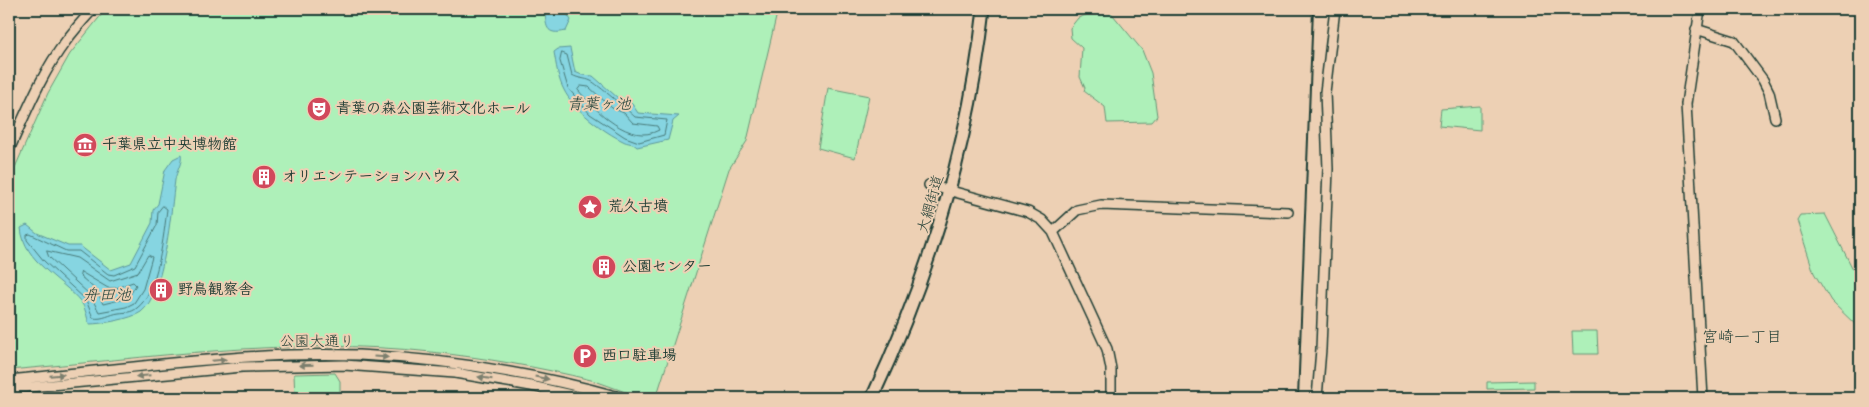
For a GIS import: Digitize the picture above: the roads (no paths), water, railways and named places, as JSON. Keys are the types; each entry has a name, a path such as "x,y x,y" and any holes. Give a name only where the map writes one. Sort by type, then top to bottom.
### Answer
{"main road":[{"name":"大網街道","path":"872,398 916,296 951,191 968,122 984,9"}],"street":[{"path":"9,150 35,91 66,41 93,9"},
{"path":"1317,398 1321,349 1328,169 1325,92 1334,9"},
{"path":"1700,9 1686,104 1702,398"},
{"path":"1696,29 1734,41 1763,80 1769,92 1775,118"},
{"path":"929,185 1028,212 1042,220 1053,232 1107,349 1111,369 1111,398"},
{"path":"1053,232 1077,210 1101,205 1288,212"},
{"path":"332,356 344,365 353,355"},
{"name":"公園大通り","path":"9,380 266,356 353,355 426,360 514,373 566,383 623,398"},
{"name":"公園大通り","path":"9,389 242,367 344,365 463,374 584,398"}],"water":[{"path":"545,9 563,9 571,20 566,31 550,31 547,25"},
{"name":"青葉ヶ池","path":"570,48 575,72 593,76 618,98 632,104 638,113 679,116 673,121 668,140 637,147 607,132 574,105 562,86 554,52 558,49"},
{"name":"舟田池","path":"181,155 175,180 166,250 156,288 149,302 136,315 109,322 89,324 81,302 45,269 29,251 21,228 27,225 37,233 68,246 80,246 111,270 131,263 152,223 153,210 158,204 165,170 173,159"}],"railway":[{"path":"1298,398 1313,9"}],"place":[{"name":"青葉の森公園芸術文化ホール","path":"319,109"},
{"name":"千葉県立中央博物館","path":"85,145"},
{"name":"オリエンテーションハウス","path":"264,177"},
{"name":"荒久古墳","path":"590,207"},
{"name":"公園センター","path":"604,267"},
{"name":"野鳥観察舎","path":"161,290"},
{"name":"西口駐車場","path":"585,356"}],"district":[{"name":"宮崎一丁目","path":"1742,337"}]}
